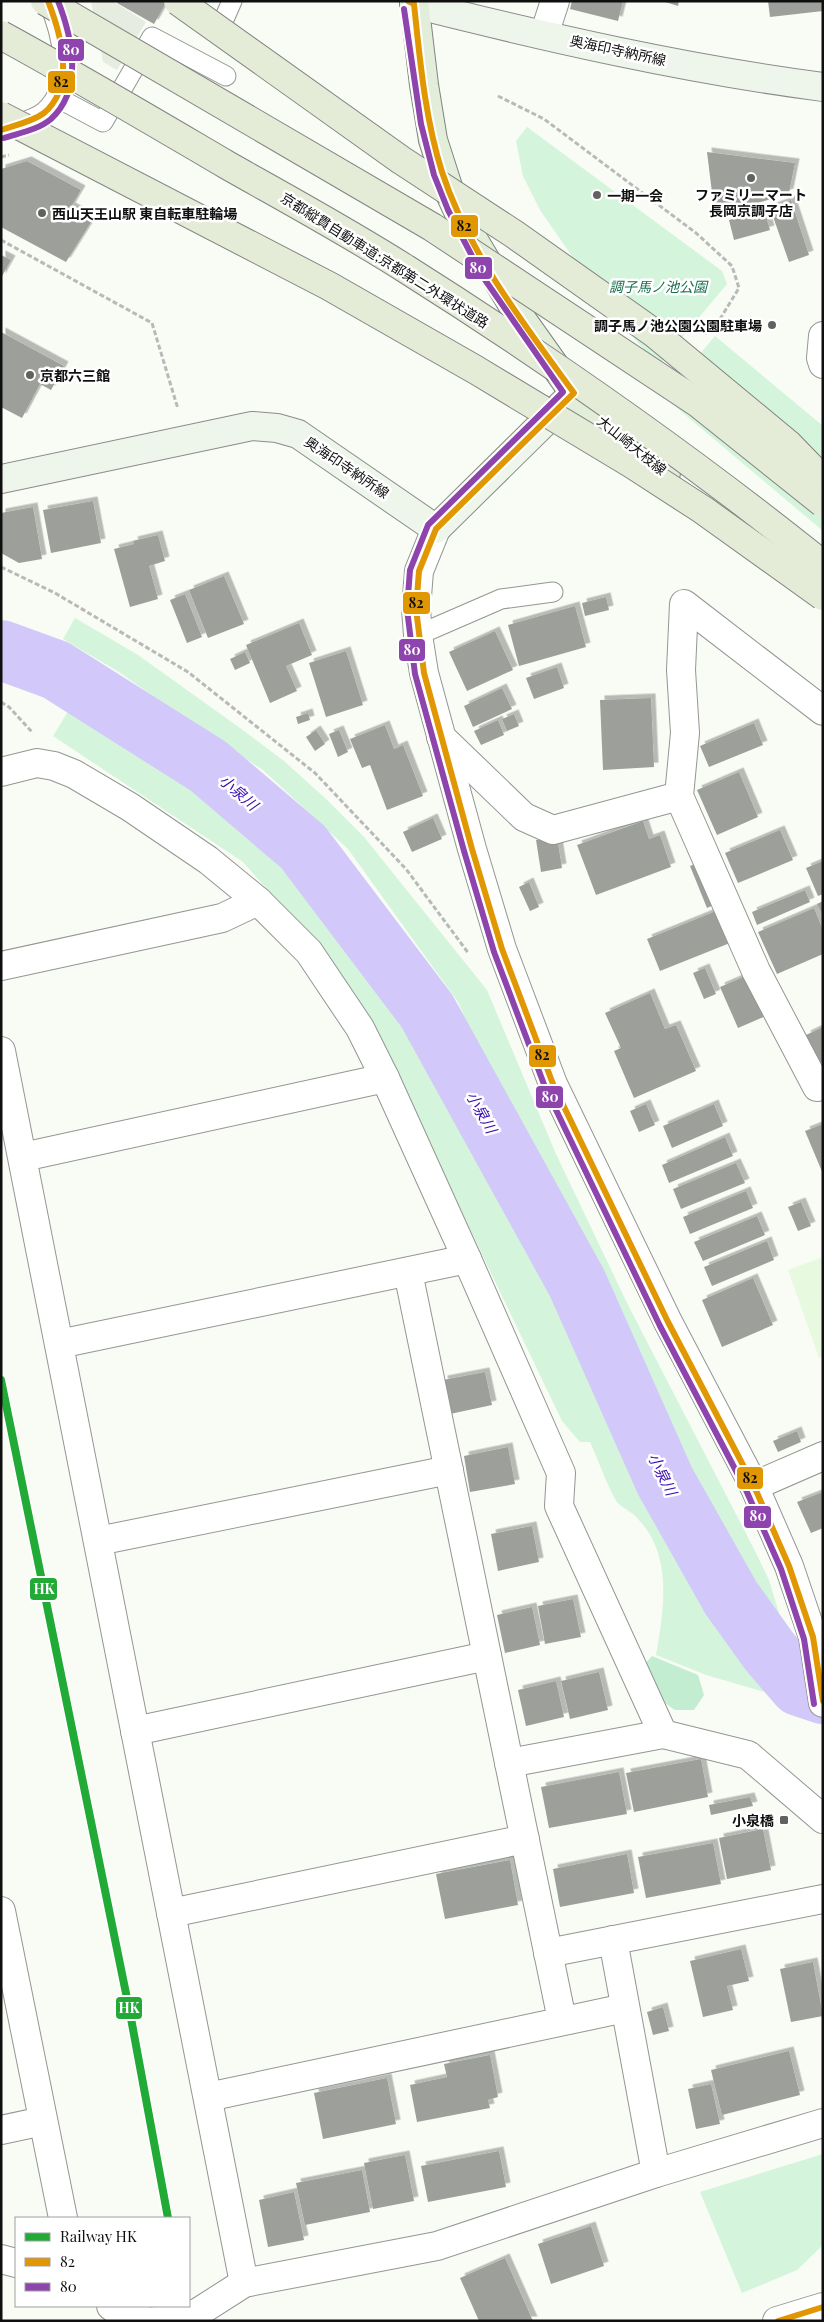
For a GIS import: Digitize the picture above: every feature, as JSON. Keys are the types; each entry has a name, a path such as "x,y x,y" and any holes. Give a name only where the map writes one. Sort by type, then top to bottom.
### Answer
{"highway":[{"path":"46,1 432,227 698,403 823,503"},
{"path":"178,1 401,160 514,234 654,333 788,444 823,480"},
{"name":"京都縦貫自動車道;京都第二外環状道路","path":"1,35 74,74 404,268 527,348 664,444 755,511 823,565"},
{"path":"1,116 329,286 476,370 632,464 704,510 823,596"}],"main road":[{"name":"奥海印寺納所線","path":"412,2 544,35 742,76 823,87"},
{"name":"大山崎大枝線","path":"412,2 433,140 451,196 464,224 518,314 574,393 613,433 823,596"},
{"path":"436,529 574,393"},
{"name":"奥海印寺納所線","path":"1,479 252,426 277,428 298,434 436,529"}],"street":[{"path":"544,35 555,1"},
{"path":"823,336 821,358 823,364"},
{"path":"436,529 418,571 416,609 418,635 424,673 502,948 553,1084 668,1322 754,1486 789,1566 815,1628 823,1703"},
{"path":"823,711 684,604 681,670 685,733 679,796 756,971 817,1087 823,1084"},
{"path":"442,737 524,817 553,830 679,796"},
{"path":"1,772 37,763 54,766 74,774 130,807 200,855 258,901 309,952 360,1028 467,1259 561,1473 559,1506 663,1734"},
{"path":"1,966 222,918 258,901"},
{"path":"1,1050 244,2283"},
{"path":"22,1157 384,1078"},
{"path":"59,1344 467,1259"},
{"path":"408,1272 562,2020"},
{"path":"754,1486 823,1456"},
{"path":"98,1542 449,1470"},
{"path":"135,1730 487,1656"},
{"path":"509,1763 663,1734 748,1755 823,1819"},
{"path":"171,1913 525,1839"},
{"path":"548,1953 823,1899"},
{"path":"3,1926 63,2217"},
{"path":"613,1940 656,2173"},
{"path":"208,2097 625,2008"},
{"path":"1,2130 43,2121"},
{"path":"155,2321 197,2313 244,2283 437,2246 656,2173 823,2123"},
{"path":"1,2259 15,2263"},
{"path":"112,2307 124,2316 147,2321"},
{"path":"777,2321 823,2307"}],"lane":[{"path":"1,130 44,113 56,96 61,84 61,43 46,1"},
{"path":"56,96 103,122 152,37 226,76"},
{"path":"418,635 501,599 553,592"}],"path":[{"path":"498,96 544,119 696,233 732,266 739,288 720,319 700,339"},
{"path":"1,240 152,323 187,439"},
{"path":"1,567 63,598 188,672 314,773 406,869 471,956"}],"green space":[{"name":"調子馬ノ池公園","path":"527,127 722,271 727,284 659,365 638,343 583,272 540,210 523,176 516,141"},
{"path":"715,336 823,426 823,531 664,397"},
{"path":"75,618 138,655 240,728 284,761 325,798 364,837 487,990 556,1154 627,1303 755,1551 769,1580 779,1613 757,1615 686,1482 642,1388 541,1191 458,1002 348,849 263,770 191,723 119,672 63,639"},
{"path":"75,700 95,704 201,772 303,869 362,943 417,1018 474,1113 502,1186 528,1239 547,1268 663,1513 704,1606 742,1658 776,1686 775,1695 706,1675 656,1655 663,1602 661,1566 657,1549 649,1533 638,1519 617,1502 590,1442 580,1442 562,1421 372,1025 312,940 243,862 53,736"},
{"path":"823,1257 823,1356 819,1358 788,1270"},
{"path":"652,1656 698,1675 704,1695 694,1710 675,1710 659,1699 645,1664"},
{"path":"823,2154 823,2245 797,2270 742,2293 700,2192"}],"shaded area":[{"path":"91,1 117,1 116,3 146,22 117,70 103,62"}],"building":[{"path":"118,1 167,1 154,24 117,3"},
{"path":"572,1 623,1 618,21 570,9"},
{"path":"662,1 679,1 678,6"},
{"path":"768,1 823,1 823,11 770,17"},
{"name":"ファミリーマート 長岡京調子店","path":"707,152 795,163 789,193 715,217"},
{"name":"西山天王山駅 東自転車駐輪場","path":"27,161 81,190 71,207 93,219 66,262 1,227 1,169"},
{"path":"791,200 809,255 789,262 770,208"},
{"path":"764,210 770,230 734,240 729,220"},
{"path":"1,255 11,260 1,278"},
{"name":"京都六三館","path":"1,332 64,366 51,390 40,384 22,418 1,407"},
{"path":"93,501 101,543 51,553 43,510"},
{"path":"33,507 42,559 19,563 1,553 1,513"},
{"path":"158,535 165,561 149,566 158,599 130,607 114,549 134,544 133,541"},
{"path":"224,576 244,624 208,638 189,590"},
{"path":"185,594 202,637 187,643 170,600"},
{"path":"606,597 609,610 585,616 582,603"},
{"path":"575,606 586,647 519,666 508,625"},
{"path":"299,623 312,655 286,666 297,691 270,703 246,645"},
{"path":"495,631 513,670 467,691 449,652"},
{"path":"346,651 363,705 326,717 309,663"},
{"path":"245,652 250,663 235,670 230,659"},
{"path":"557,667 564,688 534,699 526,678"},
{"path":"502,688 512,709 473,727 464,706"},
{"path":"651,698 654,767 603,770 600,700"},
{"path":"308,713 310,720 298,724 296,717"},
{"path":"514,714 519,726 507,731 502,719"},
{"path":"498,720 504,735 481,745 474,731"},
{"path":"754,723 763,745 709,767 700,746"},
{"path":"385,725 394,749 403,745 423,796 387,810 370,765 362,768 350,739"},
{"path":"316,730 325,744 315,751 306,737"},
{"path":"339,730 348,752 338,757 329,734"},
{"path":"739,772 758,817 717,835 697,790"},
{"path":"433,818 442,839 412,852 403,832"},
{"path":"643,821 649,839 660,835 671,867 596,895 577,845"},
{"path":"780,830 793,860 738,883 725,853"},
{"path":"557,837 562,868 541,872 536,840"},
{"path":"705,860 722,901 707,908 690,866"},
{"path":"823,861 823,894 818,896 806,868"},
{"path":"529,882 539,907 530,911 519,887"},
{"path":"805,890 810,902 757,925 752,912"},
{"path":"823,901 823,916 817,904"},
{"path":"814,908 823,930 823,954 777,974 758,932"},
{"path":"716,911 730,943 660,971 647,939"},
{"path":"705,968 716,994 704,999 693,973"},
{"path":"748,975 766,1016 738,1028 720,987"},
{"path":"650,993 665,1029 676,1025 696,1071 634,1098 614,1051 621,1048 605,1013"},
{"path":"823,1027 823,1062 818,1064 806,1035"},
{"path":"646,1104 655,1125 639,1132 630,1111"},
{"path":"714,1104 723,1126 672,1148 663,1126"},
{"path":"823,1124 823,1174 805,1131"},
{"path":"725,1137 733,1156 669,1183 662,1165"},
{"path":"736,1163 745,1183 681,1209 673,1189"},
{"path":"746,1191 753,1208 690,1234 683,1217"},
{"path":"801,1202 811,1226 798,1231 788,1207"},
{"path":"757,1216 765,1235 703,1261 694,1242"},
{"path":"767,1241 774,1260 712,1286 704,1267"},
{"path":"753,1278 773,1325 722,1347 702,1300"},
{"path":"485,1372 492,1405 450,1414 443,1380"},
{"path":"797,1431 801,1442 778,1452 773,1441"},
{"path":"508,1447 515,1484 470,1492 464,1456"},
{"path":"823,1492 823,1528 811,1533 797,1502"},
{"path":"532,1526 539,1562 498,1571 491,1534"},
{"path":"573,1599 581,1637 545,1644 538,1606"},
{"path":"532,1607 540,1645 505,1653 497,1615"},
{"path":"599,1672 608,1710 570,1719 561,1681"},
{"path":"556,1681 564,1717 526,1726 518,1690"},
{"path":"701,1759 708,1797 634,1812 626,1773"},
{"path":"619,1772 627,1814 549,1828 541,1787"},
{"path":"750,1797 753,1806 711,1815 709,1805"},
{"path":"763,1829 771,1870 727,1879 719,1838"},
{"path":"713,1843 721,1884 646,1898 638,1857"},
{"path":"627,1854 634,1893 560,1907 553,1869"},
{"path":"510,1860 518,1905 445,1919 436,1874"},
{"path":"741,1949 749,1981 727,1986 733,2010 703,2017 690,1961"},
{"path":"813,1962 823,2016 791,2022 780,1969"},
{"path":"663,2007 669,2031 653,2035 647,2012"},
{"path":"789,2051 800,2095 722,2115 711,2070"},
{"path":"490,2055 498,2097 488,2100 490,2108 417,2122 410,2085 447,2077 444,2064"},
{"path":"387,2078 396,2124 323,2139 314,2093"},
{"path":"711,2084 720,2124 696,2129 688,2089"},
{"path":"499,2151 506,2187 428,2202 421,2166"},
{"path":"405,2155 414,2201 373,2209 364,2163"},
{"path":"362,2170 370,2212 305,2225 296,2183"},
{"path":"294,2192 304,2240 268,2247 259,2200"},
{"path":"591,2226 604,2266 551,2284 538,2244"},
{"path":"505,2258 533,2321 479,2321 460,2278"}],"waterway":[{"name":"小泉川","path":"1,650 56,670 208,766 303,847 427,1011 577,1283 665,1481 731,1598 769,1651 799,1686 823,1694"}],"rail line":[{"name":"HK","path":"1,1380 130,2013 168,2217"}],"transit line":[{"name":"82","path":"1,130 29,121 44,113 54,102 60,89 63,74 61,44 48,1"},
{"name":"80","path":"4,138 34,129 46,123 61,107 68,93 71,78 71,46 58,1"},
{"name":"82","path":"408,1 414,4 431,131 442,172 453,202 482,260 499,287 574,393 436,529 419,571 416,609 424,673 472,849 502,949 553,1084 668,1322 754,1486 789,1566 813,1637 823,1701"},
{"name":"80","path":"404,9 421,124 434,175 448,210 483,277 563,392 428,525 410,570 407,609 415,674 494,952 545,1087 660,1326 746,1490 781,1569 804,1639 814,1704"},
{"name":"82","path":"778,2321 823,2307"}],"place":[{"name":"ファミリーマート 長岡京調子店","path":"751,178"},
{"name":"一期一会","path":"597,195"},
{"name":"西山天王山駅 東自転車駐輪場","path":"42,213"},
{"name":"調子馬ノ池公園公園駐車場","path":"772,325"},
{"name":"京都六三館","path":"30,375"},
{"name":"小泉橋","path":"784,1820"}]}
